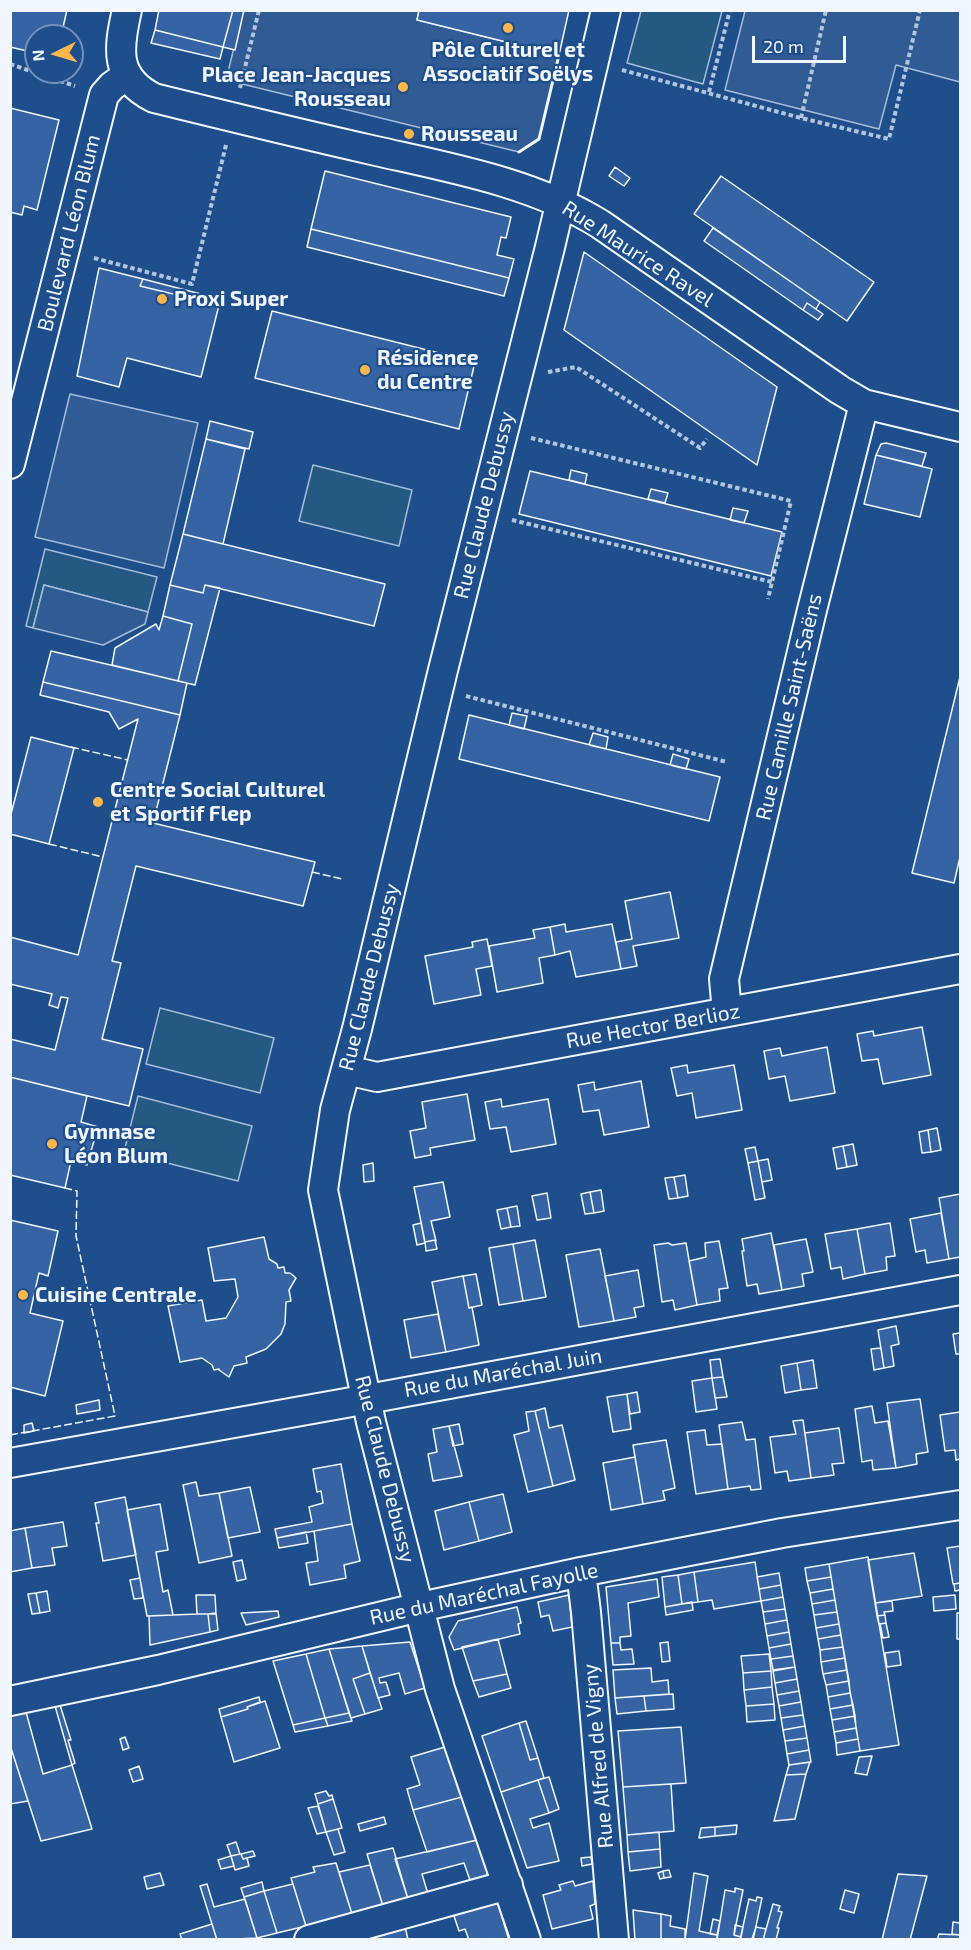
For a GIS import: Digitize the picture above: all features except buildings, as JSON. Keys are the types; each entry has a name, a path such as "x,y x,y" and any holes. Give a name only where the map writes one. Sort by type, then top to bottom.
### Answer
{"street":[{"path":"104,96 112,86 126,76 120,47 128,10"},
{"name":"Rue Claude Debussy","path":"526,1940 440,1689 366,1399 323,1190 335,1110 606,10"},
{"name":"Rue Maurice Ravel","path":"126,76 142,92 154,98 515,186 580,211 831,384 864,404 960,427"},
{"name":"Boulevard Léon Blum","path":"10,464 104,96"},
{"name":"Rue Camille Saint-Saëns","path":"727,1012 724,979 864,404"},
{"name":"Rue Hector Berlioz","path":"346,1070 377,1077 960,969"},
{"name":"Rue du Maréchal Juin","path":"10,1463 960,1290"},
{"name":"Rue du Maréchal Fayolle","path":"10,1701 158,1670 420,1607 581,1572 782,1533 960,1505"},
{"name":"Rue Alfred de Vigny","path":"581,1572 614,1940"},
{"path":"309,1940 508,1885"}],"path":[{"path":"64,250 192,284 259,10"},
{"path":"709,92 730,10"},
{"path":"801,118 826,10"},
{"path":"594,63 889,139 920,10"},
{"path":"10,64 104,96"},
{"path":"545,372 576,367 700,448 707,439"},
{"path":"528,438 791,501 768,599"},
{"path":"509,519 772,582"},
{"path":"465,696 727,762"}],"shaded area":[{"name":"Place Jean-Jacques Rousseau","path":"243,11 419,11 417,20 559,55 539,139 519,152 226,80"},
{"path":"641,11 722,11 703,84 627,63"},
{"path":"745,11 960,11 960,82 896,65 879,129 725,90"},
{"path":"70,394 198,423 164,568 35,537"},
{"path":"313,465 412,490 399,546 299,521"},
{"path":"45,549 157,577 148,612 44,585 33,628 26,626"},
{"path":"44,585 148,612 145,624 103,645 33,628"},
{"path":"160,1008 274,1038 260,1093 146,1064"},
{"path":"138,1096 252,1126 238,1181 124,1152"}],"fence":[{"path":"71,747 128,760"},
{"path":"49,844 103,857"},
{"path":"312,872 342,879"},
{"path":"10,1435 115,1416 76,1236 77,1191 65,1188"}],"wall":[{"path":"519,152 539,139 559,55"}],"place":[{"name":"Pôle Culturel et Associatif Soëlys","path":"508,28"},
{"name":"Place Jean-Jacques Rousseau","path":"403,87"},
{"name":"Rousseau","path":"409,134"},
{"name":"Proxi Super","path":"162,299"},
{"name":"Résidence du Centre","path":"365,370"},
{"name":"Centre Social Culturel et Sportif Flep","path":"98,802"},
{"name":"Gymnase Léon Blum","path":"52,1144"},
{"name":"Cuisine Centrale","path":"23,1295"}]}
